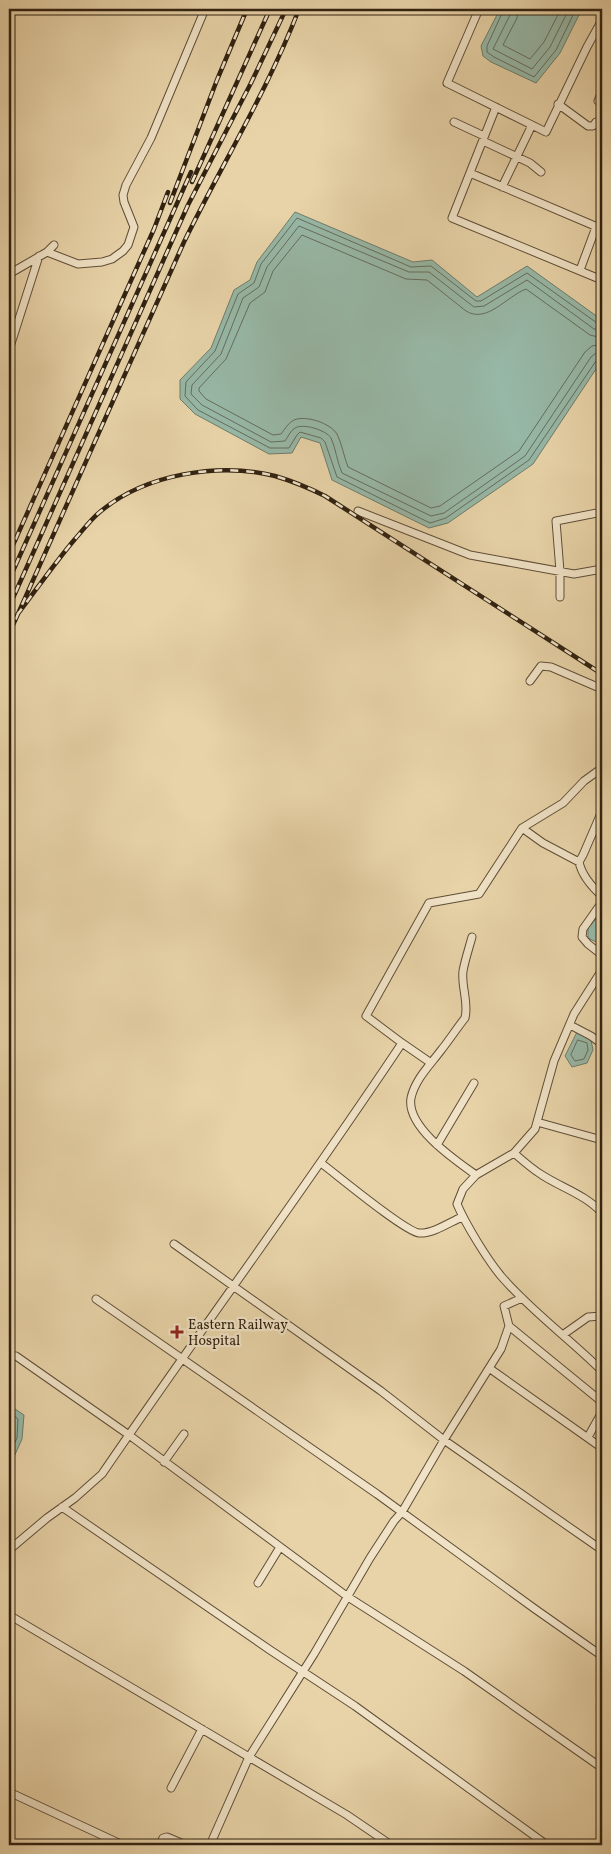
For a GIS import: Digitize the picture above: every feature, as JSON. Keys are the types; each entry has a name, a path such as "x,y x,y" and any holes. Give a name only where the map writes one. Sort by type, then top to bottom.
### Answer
{"street":[{"path":"47,252 83,264 112,259 128,245 134,227 124,202 123,194 151,138 205,9"},
{"path":"479,9 447,82 546,132 558,104 602,20"},
{"path":"602,91 598,101 602,104"},
{"path":"558,104 588,126 593,126 596,122 602,124"},
{"path":"496,107 452,218 602,280"},
{"path":"454,122 484,136 483,141"},
{"path":"502,187 532,125"},
{"path":"483,141 517,156 541,172"},
{"path":"470,173 599,228 580,270"},
{"path":"9,274 47,252 54,244"},
{"path":"9,350 39,256"},
{"path":"358,511 470,555 574,574 602,569"},
{"path":"560,597 556,521 602,512"},
{"path":"530,681 541,666 551,667 602,689"},
{"path":"431,1063 366,1016 430,903 479,894 522,828 563,802 584,781 602,768"},
{"path":"578,862 583,855 602,811"},
{"path":"522,828 542,843 578,862 581,872 592,888 602,896"},
{"path":"602,902 583,929 582,937 602,955"},
{"path":"472,937 463,972 463,986 468,1008 465,1018 422,1075 411,1099 415,1121 437,1145 476,1174"},
{"path":"602,970 574,1014 554,1061 535,1129 514,1154 476,1174 463,1189 457,1204 462,1217 500,1275 522,1298 564,1334 602,1371"},
{"path":"570,1025 592,1036 602,1044"},
{"path":"9,1550 102,1474 321,1163 402,1043"},
{"path":"437,1145 474,1083"},
{"path":"537,1122 602,1140"},
{"path":"514,1154 542,1175 596,1206 602,1213"},
{"path":"321,1163 393,1218 418,1233 431,1231 462,1217"},
{"path":"174,1244 381,1391 444,1440 602,1550"},
{"path":"210,1845 249,1757 501,1349 508,1326 504,1306 522,1298"},
{"path":"96,1300 402,1512 535,1610 602,1656"},
{"path":"564,1334 588,1317 602,1316"},
{"path":"508,1326 602,1402"},
{"path":"16,1356 129,1435 348,1597 464,1670 602,1768"},
{"path":"489,1368 602,1448"},
{"path":"588,1437 602,1412"},
{"path":"164,1462 184,1434"},
{"path":"62,1507 355,1706 548,1845"},
{"path":"258,1583 280,1547"},
{"path":"9,1615 347,1815 391,1845"},
{"path":"171,1788 202,1729"},
{"path":"9,1792 123,1845"},
{"path":"160,1845 163,1838 167,1837 186,1845"}],"water":[{"path":"500,9 582,9 560,53 536,83 491,62 483,56 481,46"},
{"path":"295,212 413,262 432,260 477,297 527,266 602,320 602,360 533,464 448,523 429,528 332,480 320,443 301,437 292,453 269,454 195,414 180,399 180,380 211,348 234,290 250,280 257,262"},
{"path":"602,912 602,945 588,938 588,928"},
{"path":"577,1032 591,1040 593,1050 587,1063 572,1067 565,1056"},
{"path":"9,1405 24,1415 22,1439 9,1468"}],"railway":[{"path":"170,203 217,80 247,9"},
{"path":"192,182 270,9"},
{"path":"9,607 188,205 251,83 286,9"},
{"path":"9,634 184,242 259,98 299,9"},
{"path":"9,580 191,172"},
{"path":"9,554 154,229 168,192"},
{"path":"17,615 87,525 101,511 119,498 139,488 184,474 230,470 253,472 275,476 325,496 602,674"}],"place":[{"name":"Eastern Railway Hospital","path":"177,1332"}]}
